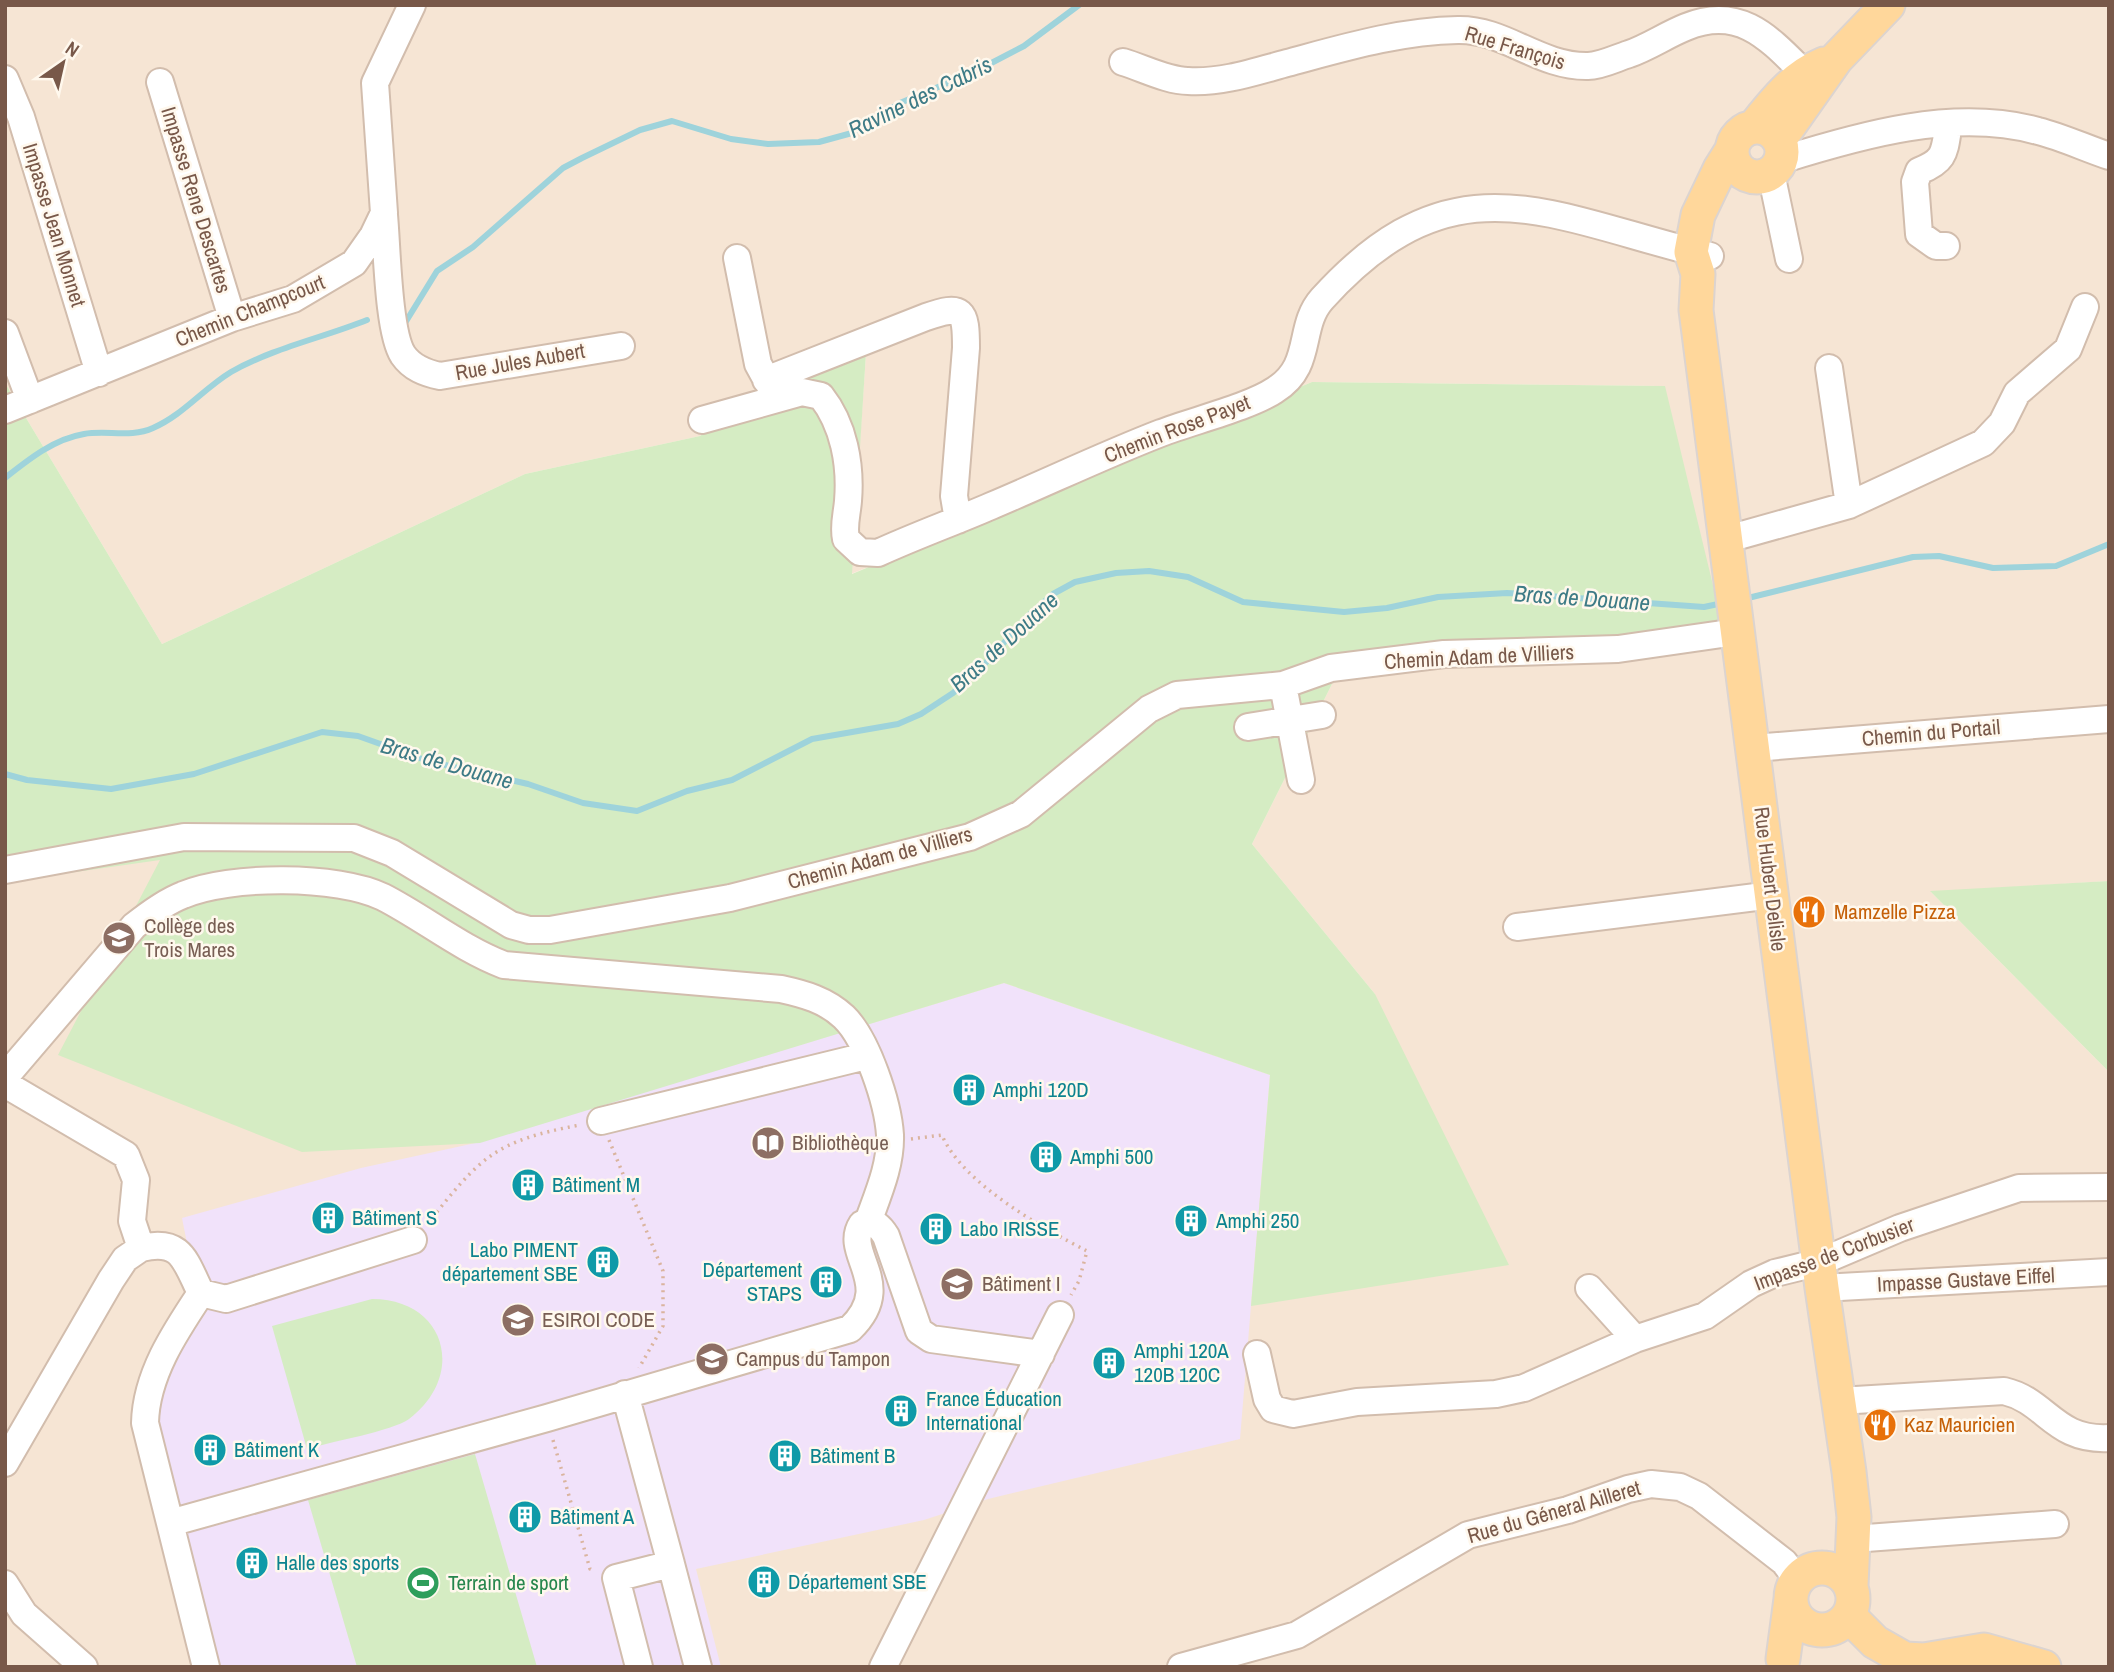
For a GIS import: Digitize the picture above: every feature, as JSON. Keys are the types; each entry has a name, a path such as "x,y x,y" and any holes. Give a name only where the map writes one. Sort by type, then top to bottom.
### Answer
{"main road":[{"name":"Rue Hubert Delisle","path":"1841,1611 1853,1539 1850,1483 1696,310 1700,260 1698,215 1720,169 1761,154 1836,59 1888,5"},
{"name":"Rue Hubert Delisle","path":"1761,154 1776,100 1804,73 1836,59"},
{"name":"Rue Hubert Delisle","path":"1797,1584 1827,1543 1850,1483"},
{"path":"1780,1663 1797,1584 1821,1567 1839,1572 1841,1611 1875,1642 1905,1659 1924,1660 1984,1650 2044,1667"},
{"path":"1797,1584 1792,1608 1804,1624 1841,1611"},
{"path":"1780,1663 1841,1611"}],"street":[{"path":"384,213 375,83 412,5"},
{"name":"Rue François","path":"1123,62 1186,82 1228,79 1377,38 1460,30 1508,41 1554,64 1591,66 1641,50 1685,27 1705,20 1725,20 1745,24 1764,33 1804,73"},
{"name":"Impasse Jean Monnet","path":"5,79 20,117 99,373"},
{"name":"Impasse Rene Descartes","path":"160,82 232,318"},
{"path":"1946,246 1936,246 1919,234 1915,182 1919,172 1936,164 1944,155 1949,124"},
{"path":"1789,259 1761,154 1949,124 1995,124 2037,131 2109,156"},
{"name":"Chemin Rose Payet","path":"702,420 772,390 813,392 821,396 831,409 845,451 849,478 844,530 852,547 869,554 878,553 1159,434 1274,392 1290,379 1301,362 1312,316 1320,302 1380,246 1401,232 1429,220 1461,211 1528,208 1583,219 1700,260"},
{"name":"Chemin Champcourt","path":"5,410 232,318 293,299 333,278 354,263 373,236 384,213"},
{"name":"Rue Jules Aubert","path":"384,213 398,344 414,366 426,373 440,376 621,346"},
{"path":"737,258 758,364 772,390 926,317 956,309 963,314 966,324 966,348 954,496 958,520"},
{"path":"1726,551 1849,505 1955,459 1983,443 2002,423 2017,393 2068,349 2085,307"},
{"path":"5,333 30,400"},
{"path":"1829,368 1849,505"},
{"name":"Chemin Adam de Villiers","path":"5,870 184,837 354,838 392,853 511,925 529,930 551,930 730,898 970,837 1021,814 1149,709 1177,695 1283,685 1331,667 1419,657 1618,649 1736,627"},
{"path":"1283,685 1301,780"},
{"path":"1248,727 1322,715"},
{"name":"Chemin du Portail","path":"1754,748 2109,719"},
{"path":"5,1077 134,926 155,909 185,894 215,886 303,880 358,887 383,898 479,956 504,965 804,994 821,1001 845,1017 884,1095 890,1136 885,1178 868,1222"},
{"path":"1517,927 1772,895"},
{"path":"601,1121 866,1055"},
{"path":"5,1084 126,1155 136,1181 132,1221 141,1248"},
{"name":"Impasse de Corbusier","path":"1257,1354 1267,1399 1273,1409 1293,1414 1357,1402 1496,1394 1524,1388 1635,1339 1705,1316 1751,1284 1775,1273 1821,1275 1900,1228 2018,1188 2109,1187"},
{"path":"170,1523 547,1418 850,1329 870,1305 871,1290 858,1236 862,1224 868,1222 880,1226 886,1236 919,1331 931,1339 1041,1354"},
{"path":"5,1463 111,1280 125,1259 141,1248 159,1243 173,1246 181,1254 201,1293 226,1299 414,1240"},
{"name":"Impasse Gustave Eiffel","path":"1821,1275 2109,1272"},
{"path":"1589,1288 1635,1339"},
{"path":"201,1293 151,1381 145,1400 145,1423 206,1667"},
{"path":"883,1667 1060,1315"},
{"path":"1839,1401 2004,1391 2027,1400 2066,1431 2095,1439 2109,1438"},
{"path":"625,1394 698,1667"},
{"name":"Rue du Géneral Ailleret","path":"1181,1667 1297,1635 1468,1535 1569,1510 1628,1489 1651,1484 1680,1487 1699,1496 1784,1562 1797,1584"},
{"path":"1853,1539 2055,1524"},
{"path":"639,1667 616,1578 671,1564"},
{"path":"6,1587 33,1623 84,1667"}],"path":[{"path":"414,1240 472,1168 493,1153 526,1136 601,1121 663,1271 663,1326 625,1394"},
{"path":"890,1136 917,1140 942,1135 949,1152 997,1198 1050,1232 1087,1251 1079,1281 1060,1315"},
{"path":"547,1418 590,1569 616,1578"}],"shaded area":[{"path":"5,5 2109,5 2109,881 1931,892 2109,1072 2109,1667 5,1667 5,882 160,859 480,1142 1004,983 1270,1075 1252,1306 1375,994 1252,844 1336,676 1665,386 1312,382 851,574 866,354 784,380 700,436 525,474 162,644 5,383"},
{"name":"Campus du Tampon","path":"1004,983 1270,1075 1240,1439 988,1499 924,1520 696,1569 721,1667 192,1667 153,1410 200,1309 182,1218 361,1168 480,1142"}],"green space":[{"path":"866,353 852,574 1312,382 1665,386 1725,635 1336,676 1252,844 1375,994 1509,1265 1251,1306 1270,1075 1004,983 480,1143 302,1152 58,1055 160,860 5,882 5,383 162,644 525,474 700,436 784,380"},
{"path":"2109,881 2109,1072 1930,891"},
{"path":"372,1299 397,1302 417,1312 432,1325 440,1342 442,1362 438,1382 427,1401 409,1419 375,1432 307,1449 272,1326"},
{"name":"Terrain de sport","path":"475,1454 537,1667 357,1667 308,1500"}],"waterway":[{"name":"Ravine des Cabris","path":"405,323 437,271 473,247 563,168 640,130 672,121 731,139 768,144 819,142 852,133 900,103 976,71 1024,46 1079,5"},
{"name":"Ravine des Cabris","path":"5,478 62,440 84,434 136,433 153,428 174,416 231,372 281,350 367,320"},
{"name":"Bras de Douane","path":"1744,599 1913,557 1939,556 1993,568 2056,566 2109,544"},
{"name":"Bras de Douane","path":"5,774 27,780 111,789 194,774 322,732 358,736 428,761 528,784 583,803 637,811 687,791 732,780 812,739 898,724 921,714 953,693 980,669 1029,615 1053,594 1075,582 1116,573 1149,571 1188,577 1243,602 1344,612 1387,608 1438,597 1507,593 1704,607 1723,603"}],"place":[{"name":"Mamzelle Pizza","path":"1809,912"},
{"name":"Collège des Trois Mares","path":"119,938"},
{"name":"Amphi 120D","path":"969,1090"},
{"name":"Bibliothèque","path":"768,1143"},
{"name":"Amphi 500","path":"1046,1157"},
{"name":"Bâtiment M","path":"528,1185"},
{"name":"Bâtiment S","path":"328,1218"},
{"name":"Amphi 250","path":"1191,1221"},
{"name":"Labo IRISSE","path":"936,1229"},
{"name":"Labo PIMENT département SBE","path":"603,1262"},
{"name":"Département STAPS","path":"826,1282"},
{"name":"Bâtiment I","path":"957,1284"},
{"name":"ESIROI CODE","path":"518,1320"},
{"name":"Campus du Tampon","path":"712,1359"},
{"name":"Amphi 120A 120B 120C","path":"1109,1363"},
{"name":"France Éducation International","path":"901,1411"},
{"name":"Kaz Mauricien","path":"1880,1425"},
{"name":"Bâtiment K","path":"210,1450"},
{"name":"Bâtiment B","path":"785,1456"},
{"name":"Bâtiment A","path":"525,1517"},
{"name":"Halle des sports","path":"252,1563"},
{"name":"Département SBE","path":"764,1582"},
{"name":"Terrain de sport","path":"423,1583"}]}
